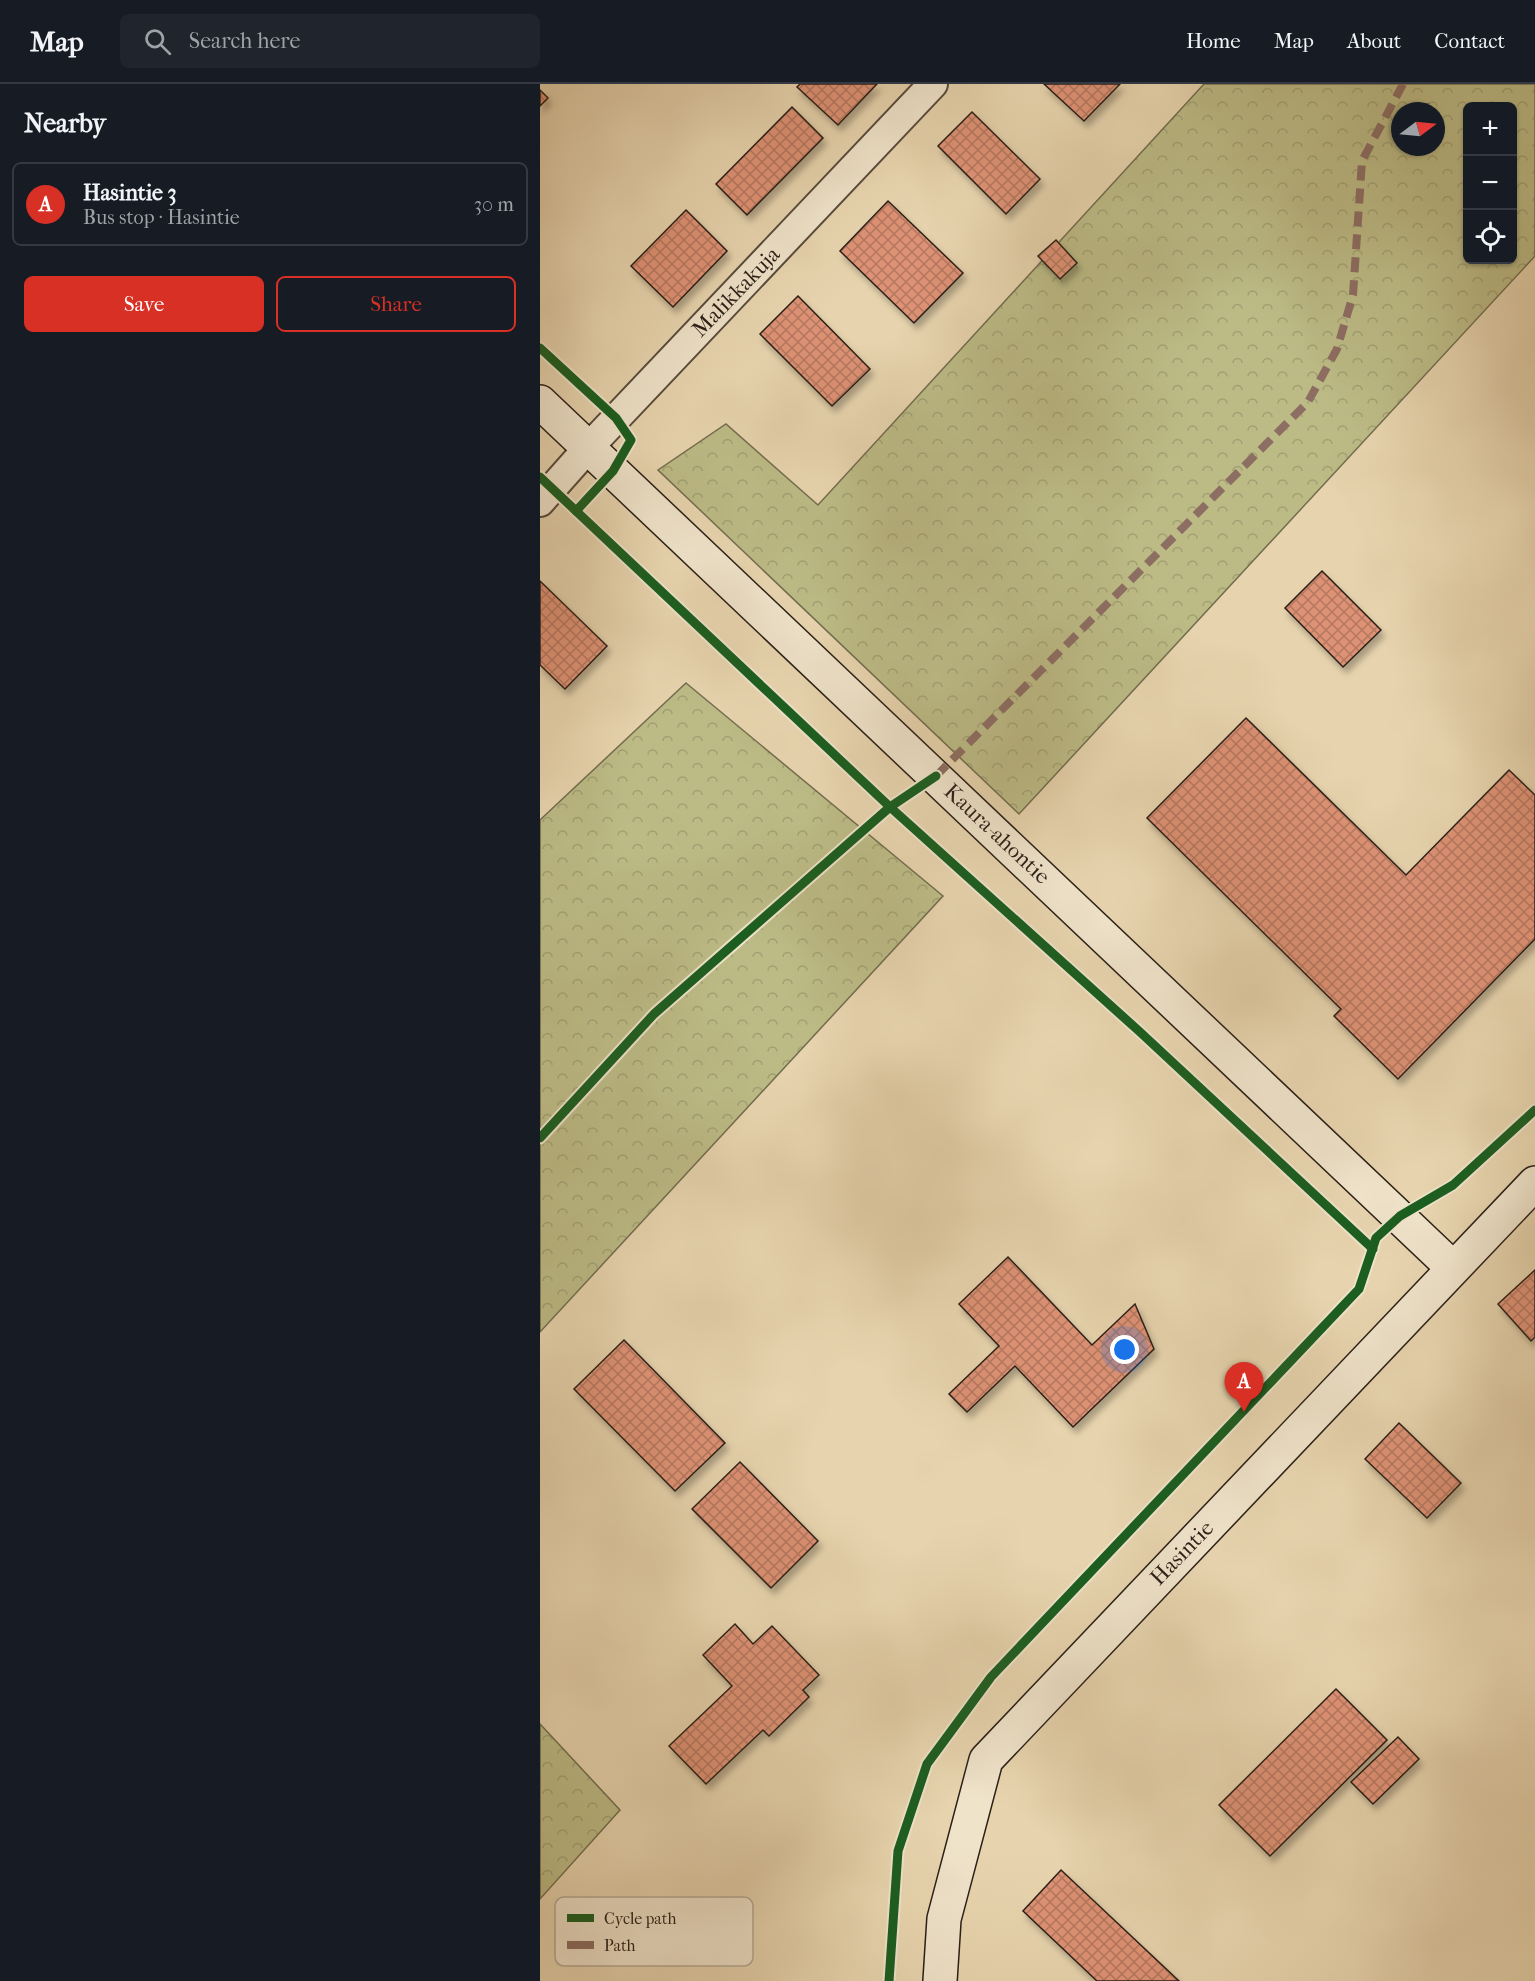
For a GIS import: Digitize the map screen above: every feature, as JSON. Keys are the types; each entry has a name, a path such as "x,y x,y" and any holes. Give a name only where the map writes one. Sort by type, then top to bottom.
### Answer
{"street":[{"name":"Malikkakuja","path":"540,502 588,447 933,84"},
{"name":"Kaura-ahontie","path":"540,402 1453,1268"},
{"name":"Hasintie","path":"940,1981 944,1919 986,1760 1535,1183"}],"green space":[{"path":"1204,84 1535,84 1535,256 1019,814 658,470 726,424 818,505"},
{"path":"686,683 943,896 540,1332 540,820"},
{"path":"540,1724 620,1810 540,1899"}],"building":[{"path":"800,84 877,84 838,125 797,87"},
{"path":"1044,84 1120,84 1084,121"},
{"path":"540,90 548,98 540,106"},
{"path":"792,107 823,138 747,215 716,184"},
{"path":"972,112 1040,179 1006,214 938,146"},
{"path":"888,201 963,273 914,323 840,251"},
{"path":"686,210 727,251 673,307 631,266"},
{"path":"1056,240 1077,263 1060,279 1038,256"},
{"path":"798,296 870,369 832,406 760,334"},
{"path":"1322,571 1381,630 1343,667 1285,608"},
{"path":"540,581 607,646 565,689 540,665"},
{"path":"1246,718 1406,875 1509,770 1535,795 1535,939 1398,1079 1334,1016 1341,1009 1147,818"},
{"path":"1008,1257 1092,1345 1135,1304 1154,1349 1073,1427 1015,1366 967,1412 949,1394 999,1346 959,1304"},
{"path":"1535,1270 1535,1337 1531,1341 1498,1304"},
{"path":"624,1340 725,1443 675,1491 574,1389"},
{"path":"1399,1423 1461,1483 1427,1518 1365,1459"},
{"path":"740,1462 818,1541 771,1588 692,1509"},
{"path":"735,1624 753,1644 772,1626 819,1675 803,1690 809,1697 769,1736 763,1730 706,1784 669,1746 732,1686 703,1655"},
{"path":"1336,1689 1387,1740 1270,1856 1219,1805"},
{"path":"1398,1737 1419,1759 1373,1804 1351,1782"},
{"path":"1061,1870 1179,1981 1097,1981 1023,1911"}],"marked path":[{"path":"936,776 1308,402 1337,349 1353,295 1362,161 1403,84"}],"cycle path":[{"path":"540,348 616,418 631,440 613,471 576,511"},
{"path":"540,477 890,807 1140,1032 1373,1249"},
{"path":"540,1138 654,1014 890,807 936,776"},
{"path":"889,1981 898,1851 927,1764 991,1677 1359,1289 1376,1238 1400,1216 1453,1185 1535,1110"}],"place":[{"name":"Hasintie 3","path":"1244,1412"}]}
